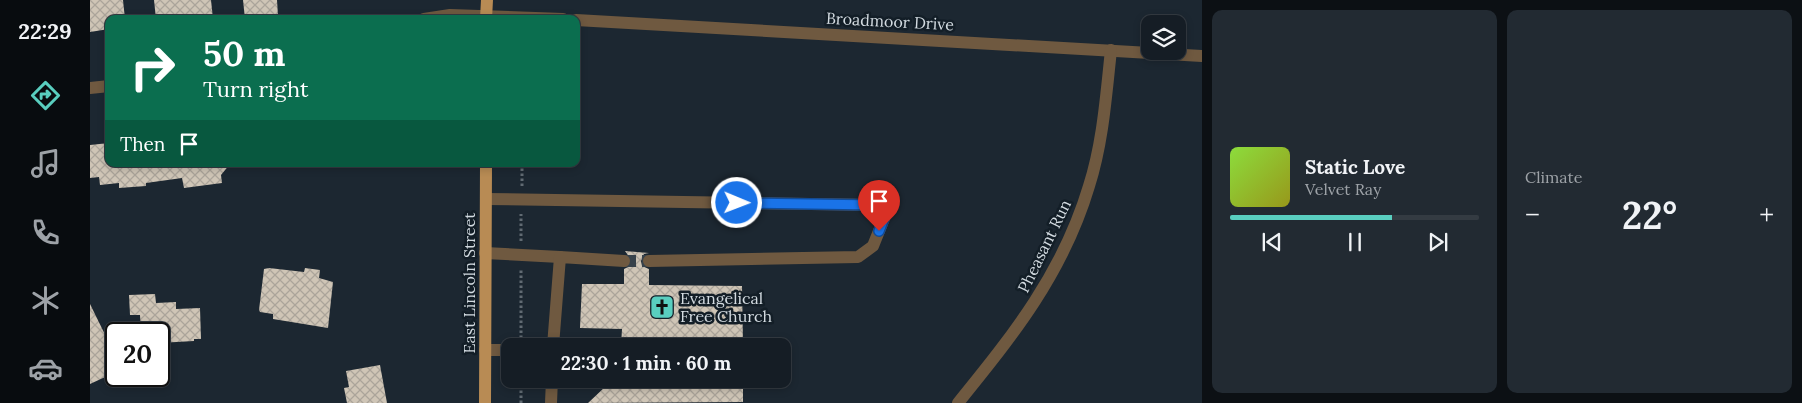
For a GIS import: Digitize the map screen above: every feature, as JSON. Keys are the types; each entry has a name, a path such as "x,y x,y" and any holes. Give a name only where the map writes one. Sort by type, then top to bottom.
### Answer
{"main road":[{"path":"486,15 487,0"},
{"name":"East Lincoln Street","path":"484,403 486,167"}],"street":[{"name":"Broadmoor Drive","path":"580,20 1202,56"},
{"name":"Pheasant Run","path":"958,403 1030,312 1050,278 1074,230 1094,167 1103,124 1111,50"},
{"path":"90,88 105,86"},
{"path":"486,199 875,205 885,216 872,246 858,257 649,261"},
{"path":"485,253 624,261"},
{"path":"554,338 560,257"},
{"path":"485,350 501,350"},
{"path":"551,403 552,388"}],"path":[{"path":"521,388 521,403"}],"building":[{"path":"90,0 123,0 125,15 105,15 105,30 90,32"},
{"path":"154,0 211,0 213,15 156,15"},
{"path":"243,0 277,0 278,15 245,15"},
{"path":"105,143 105,167 228,167 221,175 222,183 184,188 182,178 146,183 146,186 119,188 119,183 100,185 99,177 90,178 90,145"},
{"name":"Evangelical Free Church","path":"625,251 649,253 644,254 641,261 642,266 649,269 649,285 742,286 743,338 621,338 622,329 580,328 582,284 624,284 624,269 630,266 632,261"},
{"path":"305,268 320,270 319,278 333,282 328,328 273,319 273,314 260,312 264,269 304,272"},
{"path":"155,294 156,303 176,302 176,309 200,308 201,339 170,342 170,322 140,322 140,315 130,315 129,295"},
{"path":"90,304 105,335 105,377 90,384"},
{"path":"380,365 387,403 347,403 344,388 349,387 346,371"},
{"path":"604,388 743,388 743,402 588,403"}],"tunnel":[{"path":"624,261 649,261"}],"place":[{"name":"Evangelical Free Church","path":"662,307"}],"route":[{"path":"737,203 875,205 885,216 879,231"}]}
